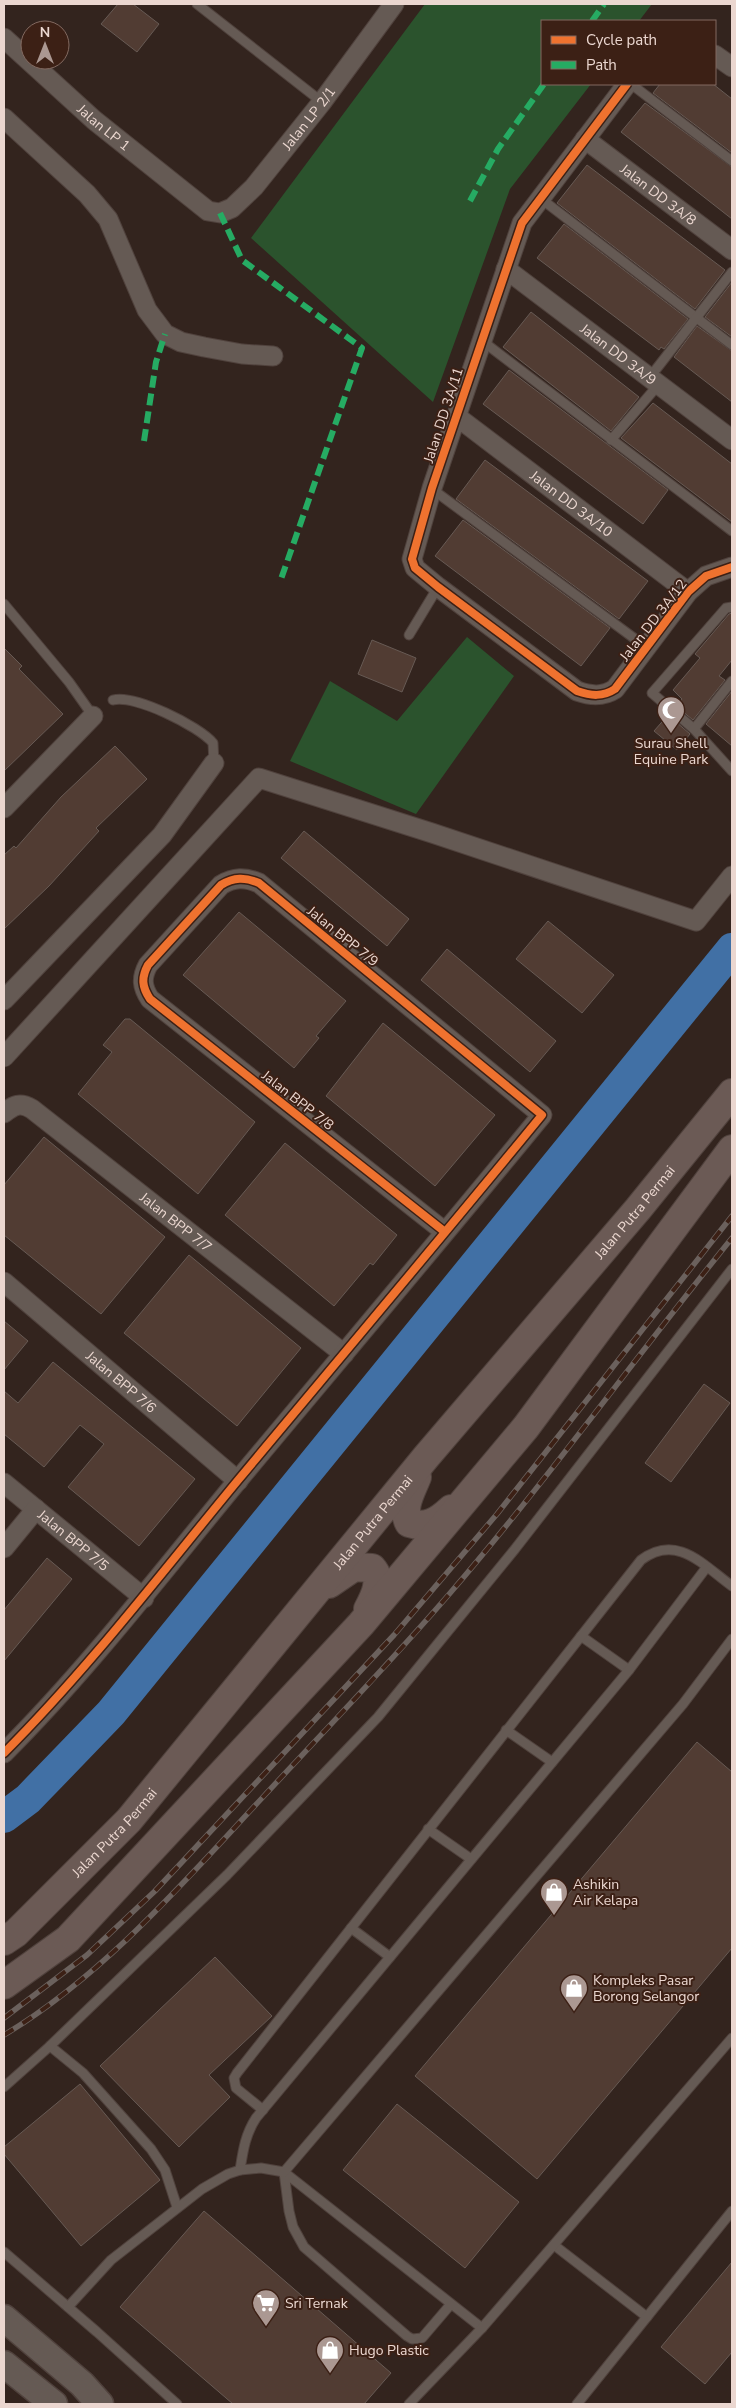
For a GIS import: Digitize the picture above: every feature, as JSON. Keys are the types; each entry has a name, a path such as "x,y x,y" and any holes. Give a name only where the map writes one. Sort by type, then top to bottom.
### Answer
{"main road":[{"name":"Jalan Putra Permai","path":"4,1941 16,1933 129,1820 426,1457 638,1209 732,1093"},
{"path":"4,1985 68,1939 361,1624 526,1427 732,1149"},
{"path":"426,1457 407,1500 405,1512 410,1524 423,1526 437,1521 477,1487"},
{"path":"308,1600 354,1567 372,1568 377,1573 378,1581 374,1598 361,1624"}],"street":[{"name":"Jalan LP 2/1","path":"208,211 220,213 232,208 254,187 322,102 394,4"},
{"name":"Jalan LP 1","path":"4,38 94,120 208,211"},
{"path":"716,55 732,67"},
{"name":"Jalan DD 3A/11","path":"599,695 577,691 438,587 415,568 412,559 432,488 480,339 522,223 625,85"},
{"path":"4,118 87,194 108,219 147,310 164,334 181,342 204,347 273,356"},
{"name":"Jalan DD 3A/8","path":"585,139 732,250"},
{"name":"Jalan DD 3A/9","path":"506,269 732,440"},
{"name":"Jalan DD 3A/10","path":"456,416 688,592"},
{"name":"Jalan DD 3A/12","path":"599,695 608,694 615,689 688,592 706,576 732,567"},
{"path":"4,808 94,716"},
{"path":"4,1000 162,835 214,763"},
{"path":"4,1057 259,778 432,833 696,922 732,876"},
{"name":"Jalan BPP 7/9","path":"143,983 144,973 148,965 221,885 234,879 250,879 259,883 542,1115 445,1232"},
{"name":"Jalan BPP 7/8","path":"143,983 150,999 445,1232"},
{"name":"Jalan BPP 7/7","path":"4,1113 18,1104 32,1109 344,1354"},
{"path":"4,1753 144,1598 238,1480 445,1232"},
{"name":"Jalan BPP 7/6","path":"4,1282 238,1480"},
{"name":"Jalan BPP 7/5","path":"4,1483 144,1598"},
{"path":"4,1548 36,1510"},
{"path":"4,2318 82,2384 100,2404"},
{"path":"4,2364 54,2404"}],"lane":[{"path":"197,4 322,102"},
{"path":"632,85 732,161"},
{"path":"540,198 732,345"},
{"path":"611,440 654,381 696,318 732,272"},
{"path":"480,339 732,531"},
{"path":"432,488 646,647"},
{"path":"410,635 438,587"},
{"path":"4,604 70,682 94,716"},
{"path":"732,608 726,608 652,693 694,729 732,771"},
{"path":"694,729 732,681"},
{"path":"113,700 120,699 142,704 197,728 213,743 214,763"},
{"path":"4,2087 50,2046 227,1875 378,1717 729,1282 732,1269"},
{"path":"263,2110 240,2092 234,2084 234,2078 641,1560 652,1552 667,1548 678,1550 732,1586"},
{"path":"240,2170 248,2130 263,2110 629,1670 706,1568"},
{"path":"581,1636 629,1670"},
{"path":"451,2304 422,2338 412,2339 407,2336 304,2248 293,2227 284,2172 683,1704 732,1639"},
{"path":"506,1730 552,1762"},
{"path":"428,1829 471,1859"},
{"path":"351,1928 390,1957"},
{"path":"409,2404 482,2328 732,2038"},
{"path":"50,2046 83,2073 151,2149 165,2170 177,2207"},
{"path":"68,2306 111,2260 202,2189 228,2174 240,2170 261,2168 284,2172 482,2328"},
{"path":"577,2404 732,2211"},
{"path":"554,2245 648,2317"},
{"path":"4,2252 68,2306 176,2404"}],"green space":[{"path":"425,4 652,4 640,20 541,20 541,85 590,85 510,189 433,402 251,238"},
{"path":"467,637 514,676 416,814 290,761 330,681 397,721"}],"building":[{"path":"118,4 133,4 159,24 137,52 101,24"},
{"path":"659,85 714,85 732,99 732,153 653,93"},
{"path":"645,103 732,167 732,219 621,132"},
{"path":"587,165 725,270 695,309 557,203"},
{"path":"564,224 688,319 664,349 661,347 659,350 537,258"},
{"path":"732,282 732,337 705,317"},
{"path":"531,312 639,397 611,431 503,347"},
{"path":"697,326 732,351 732,402 674,357"},
{"path":"509,370 668,490 643,524 483,404"},
{"path":"653,403 732,464 732,522 621,438"},
{"path":"485,460 648,581 619,619 456,499"},
{"path":"463,520 610,628 581,666 435,556"},
{"path":"732,613 732,660 719,676 725,680 693,720 676,706 682,699 673,690 700,658 695,654 729,614"},
{"path":"372,640 416,658 402,692 358,674"},
{"path":"4,648 22,666 19,669 63,714 4,771"},
{"path":"732,691 732,746 706,724"},
{"name":"Surau Shell Equine Park","path":"668,715 690,734 677,750 654,731"},
{"path":"115,746 147,779 96,828 99,831 49,886 4,929 4,855 14,846 16,848 61,797"},
{"path":"304,831 409,919 387,946 281,858"},
{"path":"239,912 346,1001 316,1036 319,1038 294,1068 183,975"},
{"path":"548,921 614,975 582,1013 516,959"},
{"path":"447,949 556,1041 530,1072 421,980"},
{"path":"125,1019 130,1019 255,1122 198,1194 78,1094 112,1052 103,1045"},
{"path":"383,1023 495,1115 435,1186 326,1096"},
{"path":"44,1137 165,1237 101,1314 4,1235 4,1185"},
{"path":"285,1143 397,1235 373,1265 370,1263 334,1306 225,1215"},
{"path":"189,1255 301,1348 237,1426 124,1333"},
{"path":"4,1321 28,1341 4,1370"},
{"path":"53,1362 195,1479 139,1546 68,1487 104,1444 80,1425 44,1467 4,1434 4,1391 18,1403"},
{"path":"704,1384 730,1403 671,1482 645,1463"},
{"path":"47,1558 72,1579 4,1661 4,1610"},
{"name":"Kompleks Pasar Borong Selangor","path":"697,1742 732,1772 732,1948 537,2179 415,2076"},
{"path":"215,1957 272,2016 209,2075 230,2097 179,2147 100,2066"},
{"path":"80,2084 160,2180 81,2246 4,2154 4,2147"},
{"path":"397,2104 519,2202 465,2268 343,2170"},
{"path":"204,2211 391,2373 364,2404 233,2404 120,2307"},
{"path":"732,2262 732,2352 705,2384 661,2347"}],"waterway":[{"path":"4,1817 28,1799 111,1713 732,949"}],"railway":[{"path":"4,2018 87,1955 155,1891 394,1635 497,1514 732,1216"},
{"path":"4,2035 41,2011 109,1956 173,1894 382,1670 451,1592 523,1505 732,1238"}],"marked path":[{"path":"593,20 604,4"},
{"path":"470,201 498,149 543,85"},
{"path":"220,213 242,260 362,348 280,582"},
{"path":"144,441 156,362 165,334"}],"cycle path":[{"path":"626,85 522,223 432,488 412,559 415,568 438,587 577,691 597,695 615,689 688,592 706,576 732,567"},
{"path":"4,1753 66,1687 124,1619 239,1479 429,1252 542,1115 259,883 240,879 230,880 221,885 148,965 143,982 150,999 445,1232"}],"place":[{"name":"Surau Shell Equine Park","path":"671,734"},
{"name":"Ashikin Air Kelapa","path":"554,1916"},
{"name":"Kompleks Pasar Borong Selangor","path":"574,2012"},
{"name":"Sri Ternak","path":"266,2327"},
{"name":"Hugo Plastic","path":"330,2374"}]}
